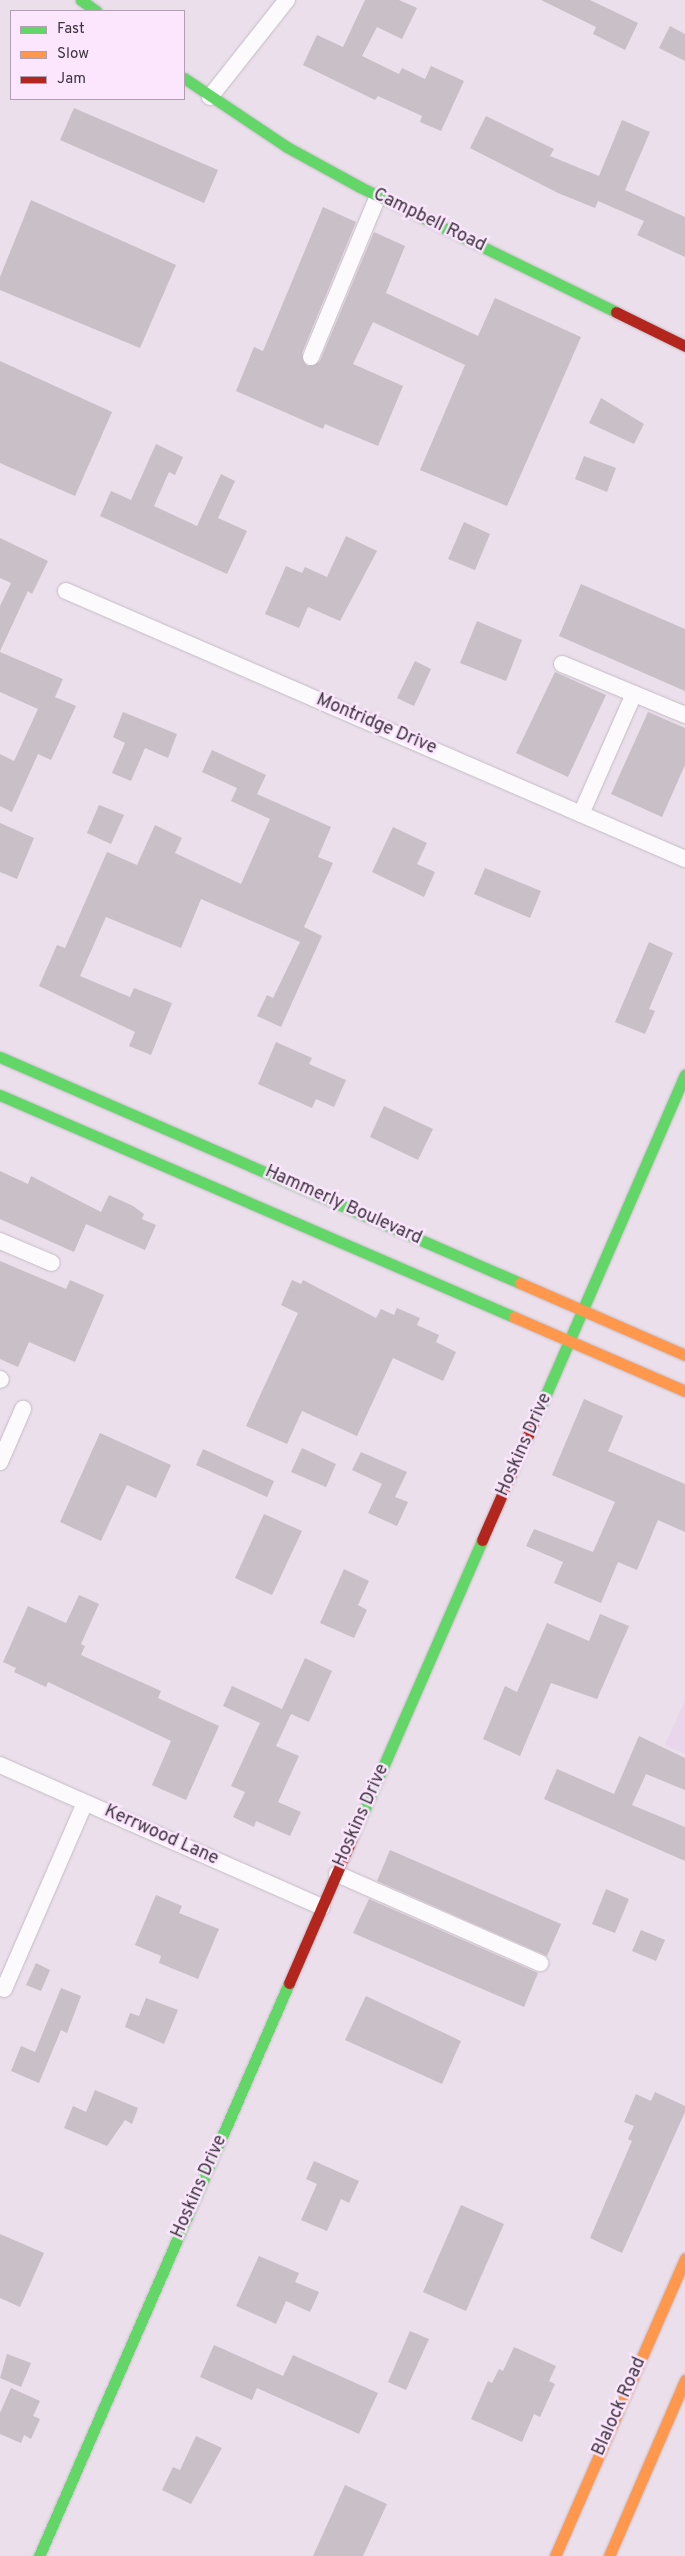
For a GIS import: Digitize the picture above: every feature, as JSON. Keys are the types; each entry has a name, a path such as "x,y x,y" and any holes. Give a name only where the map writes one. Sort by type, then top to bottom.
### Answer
{"street":[{"path":"81,0 95,10"},
{"path":"210,97 287,0"},
{"name":"Campbell Road","path":"185,79 210,97 378,196 685,346"},
{"path":"311,357 378,196"},
{"name":"Montridge Drive","path":"66,590 685,860"},
{"path":"562,664 685,715"},
{"path":"581,814 634,694"},
{"name":"Hammerly Boulevard","path":"0,1057 685,1355"},
{"name":"Hoskins Drive","path":"39,2556 571,1342 685,1075"},
{"name":"Hammerly Boulevard","path":"0,1095 685,1391"},
{"path":"197,1180 212,1149"},
{"path":"0,1241 52,1263"},
{"path":"0,1462 23,1410"},
{"name":"Kerrwood Lane","path":"0,1765 322,1907"},
{"path":"4,1989 85,1803"},
{"path":"337,1874 540,1963"},
{"name":"Blalock Road","path":"555,2556 685,2258"},
{"path":"609,2556 685,2380"}],"shaded area":[{"path":"685,1700 685,1754 665,1745"}],"building":[{"path":"365,0 399,0 417,8 402,39 377,27 362,56 399,74 402,68 425,79 431,66 464,81 441,131 420,122 422,116 378,96 375,100 303,65 317,35 343,47"},
{"path":"541,0 590,0 638,23 625,50 593,34 596,27"},
{"path":"670,26 685,34 685,61 659,48"},
{"path":"74,108 218,170 204,203 60,140"},
{"path":"486,116 554,149 550,156 599,176 622,120 650,132 625,190 685,217 685,257 637,235 644,221 598,201 595,208 558,193 470,148"},
{"path":"31,200 176,265 140,348 0,290 0,277"},
{"path":"323,207 356,222 302,353 307,366 320,361 374,232 405,246 386,293 478,336 495,298 581,337 507,506 420,470 465,365 373,322 353,364 403,386 378,446 325,424 323,429 236,391 254,347 263,351"},
{"path":"0,361 112,412 75,496 0,463"},
{"path":"601,398 644,424 634,444 589,423"},
{"path":"156,444 183,457 175,475 169,472 154,506 197,526 221,474 235,481 218,518 247,531 227,574 100,516 111,491 131,500"},
{"path":"584,456 616,468 607,492 575,479"},
{"path":"464,522 490,534 475,570 448,559"},
{"path":"346,536 377,551 340,621 308,607 299,628 265,614 286,566 302,573 305,567 327,577"},
{"path":"0,538 48,561 32,594 28,591 0,651 0,606 11,583 0,578"},
{"path":"581,584 685,629 685,691 559,636"},
{"path":"477,621 522,640 506,681 460,663"},
{"path":"0,652 63,679 55,697 76,706 51,760 38,754 12,812 0,806 0,754 14,761 38,709 0,692"},
{"path":"415,661 431,669 414,706 397,698"},
{"path":"555,672 606,695 568,777 516,753"},
{"path":"123,712 177,734 168,758 145,748 131,781 112,773 125,743 113,737"},
{"path":"648,712 685,728 685,765 662,817 611,794"},
{"path":"212,750 266,775 257,794 331,827 318,857 333,863 304,927 322,936 281,1027 257,1016 267,995 273,998 300,942 201,899 181,948 106,917 80,976 130,997 134,988 172,1003 151,1055 129,1046 135,1032 39,986 57,945 65,948 107,852 137,865 155,825 182,838 175,853 241,884 270,819 231,801 237,788 202,772"},
{"path":"99,805 124,815 111,844 87,833"},
{"path":"0,823 34,838 17,879 0,872"},
{"path":"393,827 427,843 417,864 435,872 424,897 372,872"},
{"path":"485,868 541,891 530,918 474,894"},
{"path":"649,942 673,953 649,1009 655,1011 645,1034 615,1022"},
{"path":"276,1042 312,1058 309,1064 346,1080 334,1107 316,1099 312,1108 258,1084"},
{"path":"384,1106 433,1129 418,1160 370,1137"},
{"path":"0,1171 28,1184 31,1176 101,1212 109,1195 133,1206 144,1214 142,1219 156,1225 145,1250 86,1224 74,1252 0,1219"},
{"path":"0,1261 66,1289 70,1280 104,1295 75,1362 29,1342 18,1367 0,1359"},
{"path":"292,1280 301,1284 303,1280 376,1318 381,1309 394,1315 397,1308 420,1318 417,1325 439,1335 436,1342 456,1352 443,1381 393,1358 357,1436 302,1411 287,1444 246,1426 298,1313 281,1305"},
{"path":"584,1399 623,1416 608,1451 685,1484 685,1532 658,1520 637,1570 618,1562 601,1603 554,1583 563,1562 526,1546 534,1529 593,1552 615,1502 552,1475"},
{"path":"100,1433 171,1465 156,1498 127,1485 101,1541 60,1522"},
{"path":"302,1448 336,1464 326,1487 291,1472"},
{"path":"203,1449 274,1481 267,1497 196,1465"},
{"path":"361,1452 407,1472 395,1497 408,1502 397,1526 368,1513 382,1484 352,1470"},
{"path":"264,1514 302,1531 272,1595 235,1578"},
{"path":"344,1569 369,1581 358,1605 367,1610 354,1638 320,1623"},
{"path":"79,1595 99,1604 81,1644 85,1646 81,1655 161,1691 158,1698 219,1726 186,1800 152,1785 171,1741 48,1682 46,1687 14,1672 16,1668 3,1662 28,1606 66,1623"},
{"path":"600,1614 629,1626 597,1699 551,1683 520,1756 483,1739 505,1686 517,1692 547,1623 589,1641"},
{"path":"305,1658 332,1671 309,1722 291,1714 276,1746 299,1756 278,1802 301,1812 290,1836 256,1821 254,1827 233,1817 245,1792 231,1786 260,1723 223,1706 232,1686 282,1709"},
{"path":"639,1736 685,1758 685,1790 646,1774 632,1805 685,1827 685,1861 544,1799 557,1769 614,1794"},
{"path":"390,1850 561,1924 547,1956 377,1881"},
{"path":"606,1889 629,1899 615,1933 592,1924"},
{"path":"156,1895 182,1906 179,1913 219,1929 198,1979 159,1963 161,1956 135,1945"},
{"path":"369,1899 538,1973 524,2007 353,1933"},
{"path":"641,1930 665,1940 656,1961 632,1951"},
{"path":"36,1963 50,1970 41,1991 26,1985"},
{"path":"61,1988 81,1996 67,2033 61,2030 39,2083 11,2071 21,2046 35,2052"},
{"path":"366,1996 461,2041 442,2084 345,2040"},
{"path":"146,1998 178,2010 164,2044 125,2027 130,2013 139,2016"},
{"path":"95,2090 138,2108 132,2124 125,2120 107,2146 64,2128 73,2106 86,2112"},
{"path":"655,2092 685,2106 685,2112 622,2253 590,2238 632,2141 628,2139 634,2126 624,2122 636,2094 651,2101"},
{"path":"314,2161 359,2181 349,2203 341,2199 327,2231 301,2220 317,2184 306,2179"},
{"path":"461,2205 504,2224 466,2311 423,2292"},
{"path":"0,2234 44,2253 20,2307 0,2298"},
{"path":"259,2256 299,2273 295,2282 319,2292 310,2312 286,2301 276,2324 236,2306"},
{"path":"410,2331 429,2339 406,2390 388,2382"},
{"path":"214,2345 283,2376 293,2355 378,2393 359,2434 257,2388 252,2400 200,2377"},
{"path":"514,2347 556,2366 549,2381 555,2384 540,2417 534,2414 522,2442 471,2419 488,2381 492,2383 499,2369 503,2371"},
{"path":"7,2354 31,2363 21,2387 0,2378"},
{"path":"11,2388 40,2401 33,2416 40,2419 31,2439 24,2435 21,2443 0,2434 0,2413"},
{"path":"196,2436 222,2448 191,2504 162,2490 173,2467 180,2470"},
{"path":"345,2485 387,2504 363,2556 313,2556"}],"traffic: fast":[{"path":"81,0 95,10"},
{"path":"185,79 287,147 360,187 616,312"},
{"path":"0,1057 520,1283"},
{"path":"533,1424 685,1075"},
{"path":"0,1095 514,1317"},
{"path":"352,1838 482,1540"},
{"path":"39,2556 289,1983"}],"traffic: slow":[{"path":"520,1283 685,1355"},
{"path":"514,1317 685,1391"},
{"path":"555,2556 685,2258"},
{"path":"609,2556 685,2380"}],"traffic: jam":[{"path":"616,312 685,346"},
{"path":"482,1540 533,1424"},
{"path":"289,1983 352,1838"}]}
